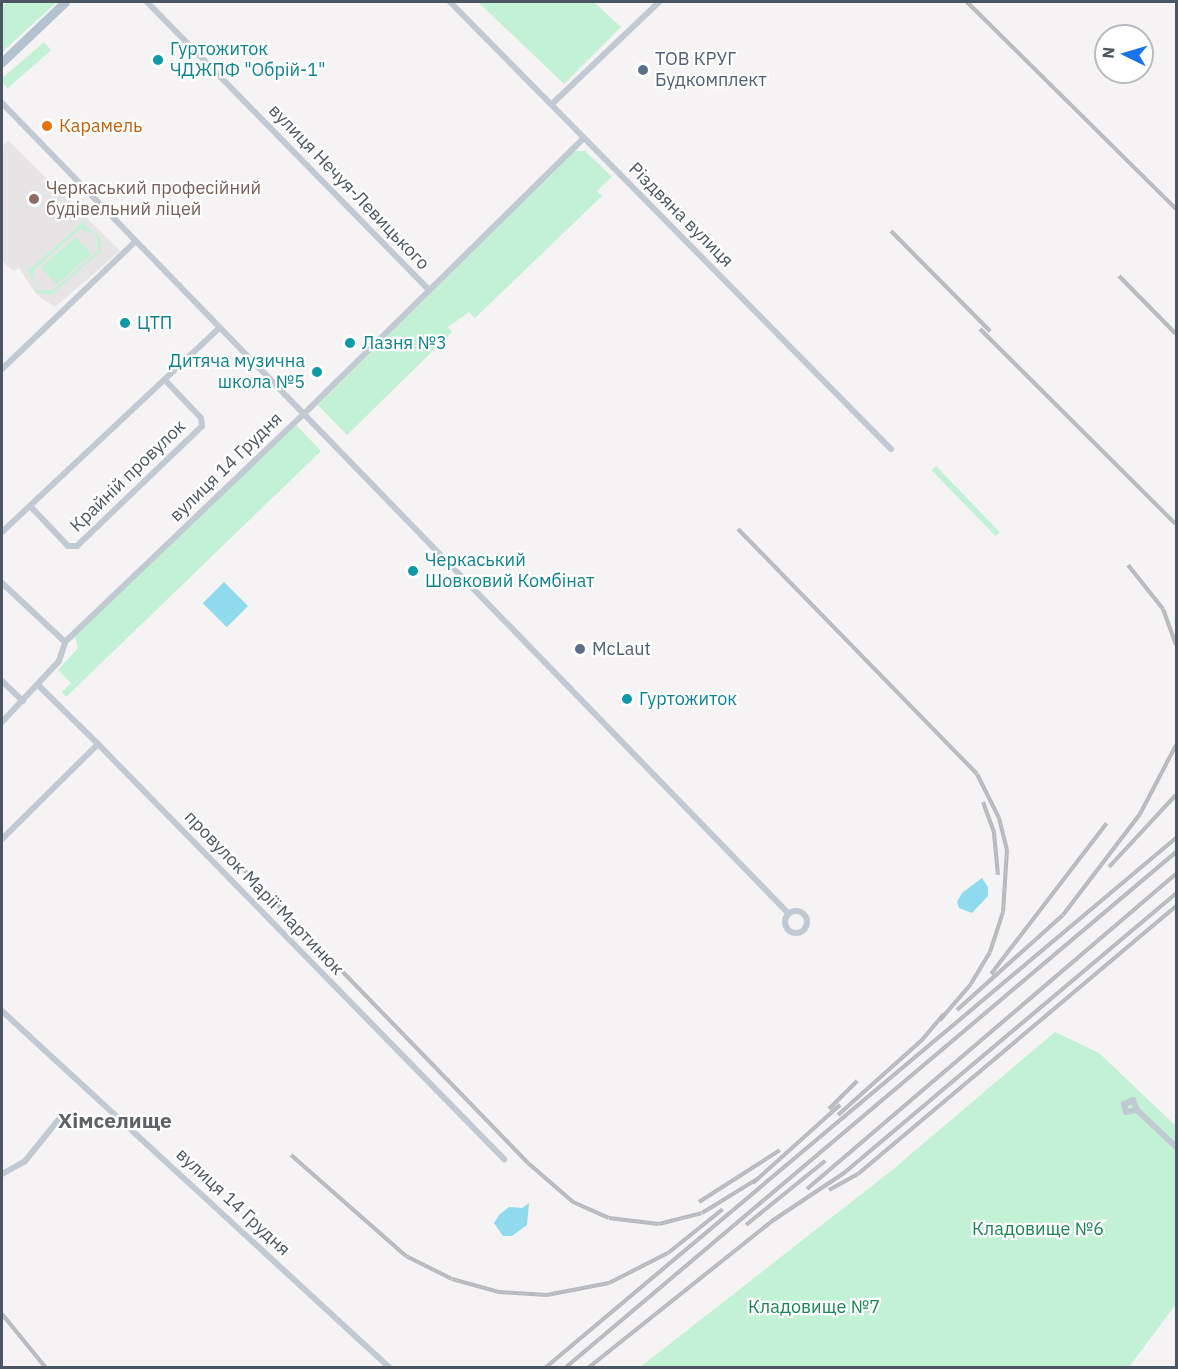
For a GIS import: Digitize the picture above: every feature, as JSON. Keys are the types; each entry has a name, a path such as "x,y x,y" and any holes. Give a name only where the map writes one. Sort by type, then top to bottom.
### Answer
{"main road":[{"path":"2,62 65,2"}],"street":[{"name":"вулиця Нечуя-Левицького","path":"147,2 429,290"},
{"name":"Різдвяна вулиця","path":"450,2 891,449"},
{"path":"552,104 659,2"},
{"path":"2,103 788,913"},
{"name":"вулиця 14 Грудня","path":"2,722 59,661 65,642 304,414 584,138"},
{"path":"2,369 136,241"},
{"path":"2,532 166,381 220,327"},
{"name":"Крайній провулок","path":"31,507 68,546 77,546 202,426 201,418 166,381"},
{"path":"2,583 65,642"},
{"path":"2,681 23,701"},
{"name":"провулок Марії Мартинюк","path":"38,685 504,1158"},
{"path":"2,839 98,744"},
{"name":"вулиця 14 Грудня","path":"2,1011 390,1368"},
{"path":"1137,1110 1176,1147"},
{"path":"2,1174 25,1161 60,1118"}],"shaded area":[{"name":"Черкаський професійний будівельний ліцей","path":"8,140 120,251 55,307 37,295 19,268 13,271 2,261 2,147"}],"green space":[{"path":"7,2 57,2 2,52 2,6"},
{"path":"478,2 594,2 621,27 564,84"},
{"path":"44,42 51,50 7,88 2,79"},
{"path":"574,151 585,151 612,177 597,191 602,196 475,318 469,312 448,327 452,332 347,435 318,405"},
{"path":"88,218 84,226 100,236 101,251 51,295 36,292 32,283 37,290 52,291 99,250 96,234 80,229 35,269 32,282 28,271"},
{"path":"76,237 91,254 56,285 41,267"},
{"path":"296,425 321,451 66,697 62,692 71,683 58,670 78,648 75,636"},
{"path":"936,466 1000,532 996,536 932,470"},
{"name":"Кладовище №6","path":"1055,1032 1099,1053 1176,1126 1176,1304 1129,1367 639,1368 891,1171"}],"water":[{"path":"224,582 248,606 227,627 203,603"},
{"path":"982,878 988,887 988,896 972,913 959,908 957,902 962,893"},
{"path":"529,1203 527,1225 512,1236 503,1236 494,1223 499,1215 509,1207 522,1208"}],"railway":[{"path":"967,2 1176,209"},
{"path":"891,231 990,331"},
{"path":"1119,276 1176,334"},
{"path":"980,329 1176,524"},
{"path":"738,529 977,774 999,818 1007,850 1003,912 990,952 971,984 940,1020"},
{"path":"1128,565 1163,609 1176,645"},
{"path":"957,1010 1063,915 1140,814 1176,745"},
{"path":"1109,867 1176,795"},
{"path":"983,802 994,833 998,875"},
{"path":"991,974 1107,823"},
{"path":"545,1368 1176,838"},
{"path":"214,839 528,1163 573,1202 609,1218 659,1224 702,1213 759,1178"},
{"path":"565,1368 1176,852"},
{"path":"807,1189 1176,874"},
{"path":"588,1368 772,1221 844,1173 1176,893"},
{"path":"829,1190 858,1174 1176,906"},
{"path":"838,1115 922,1040 944,1014"},
{"path":"829,1109 857,1081"},
{"path":"753,1183 840,1105"},
{"path":"699,1202 780,1150"},
{"path":"291,1155 406,1256 452,1279 499,1292 547,1295 609,1283 668,1253 723,1209"},
{"path":"746,1225 825,1161"},
{"path":"2,1314 46,1368"}],"place":[{"name":"Гуртожиток ЧДЖПФ \"Обрій-1\"","path":"158,60"},
{"name":"ТОВ КРУГ Будкомплект","path":"643,70"},
{"name":"Карамель","path":"47,126"},
{"name":"Черкаський професійний будівельний ліцей","path":"34,199"},
{"name":"ЦТП","path":"125,323"},
{"name":"Лазня №3","path":"350,343"},
{"name":"Дитяча музична школа №5","path":"317,372"},
{"name":"Черкаський Шовковий Комбінат","path":"413,571"},
{"name":"McLaut","path":"580,649"},
{"name":"Гуртожиток","path":"627,699"}],"district":[{"name":"Хімселище","path":"115,1120"}],"park label":[{"name":"Кладовище №7","path":"814,1307"}]}
